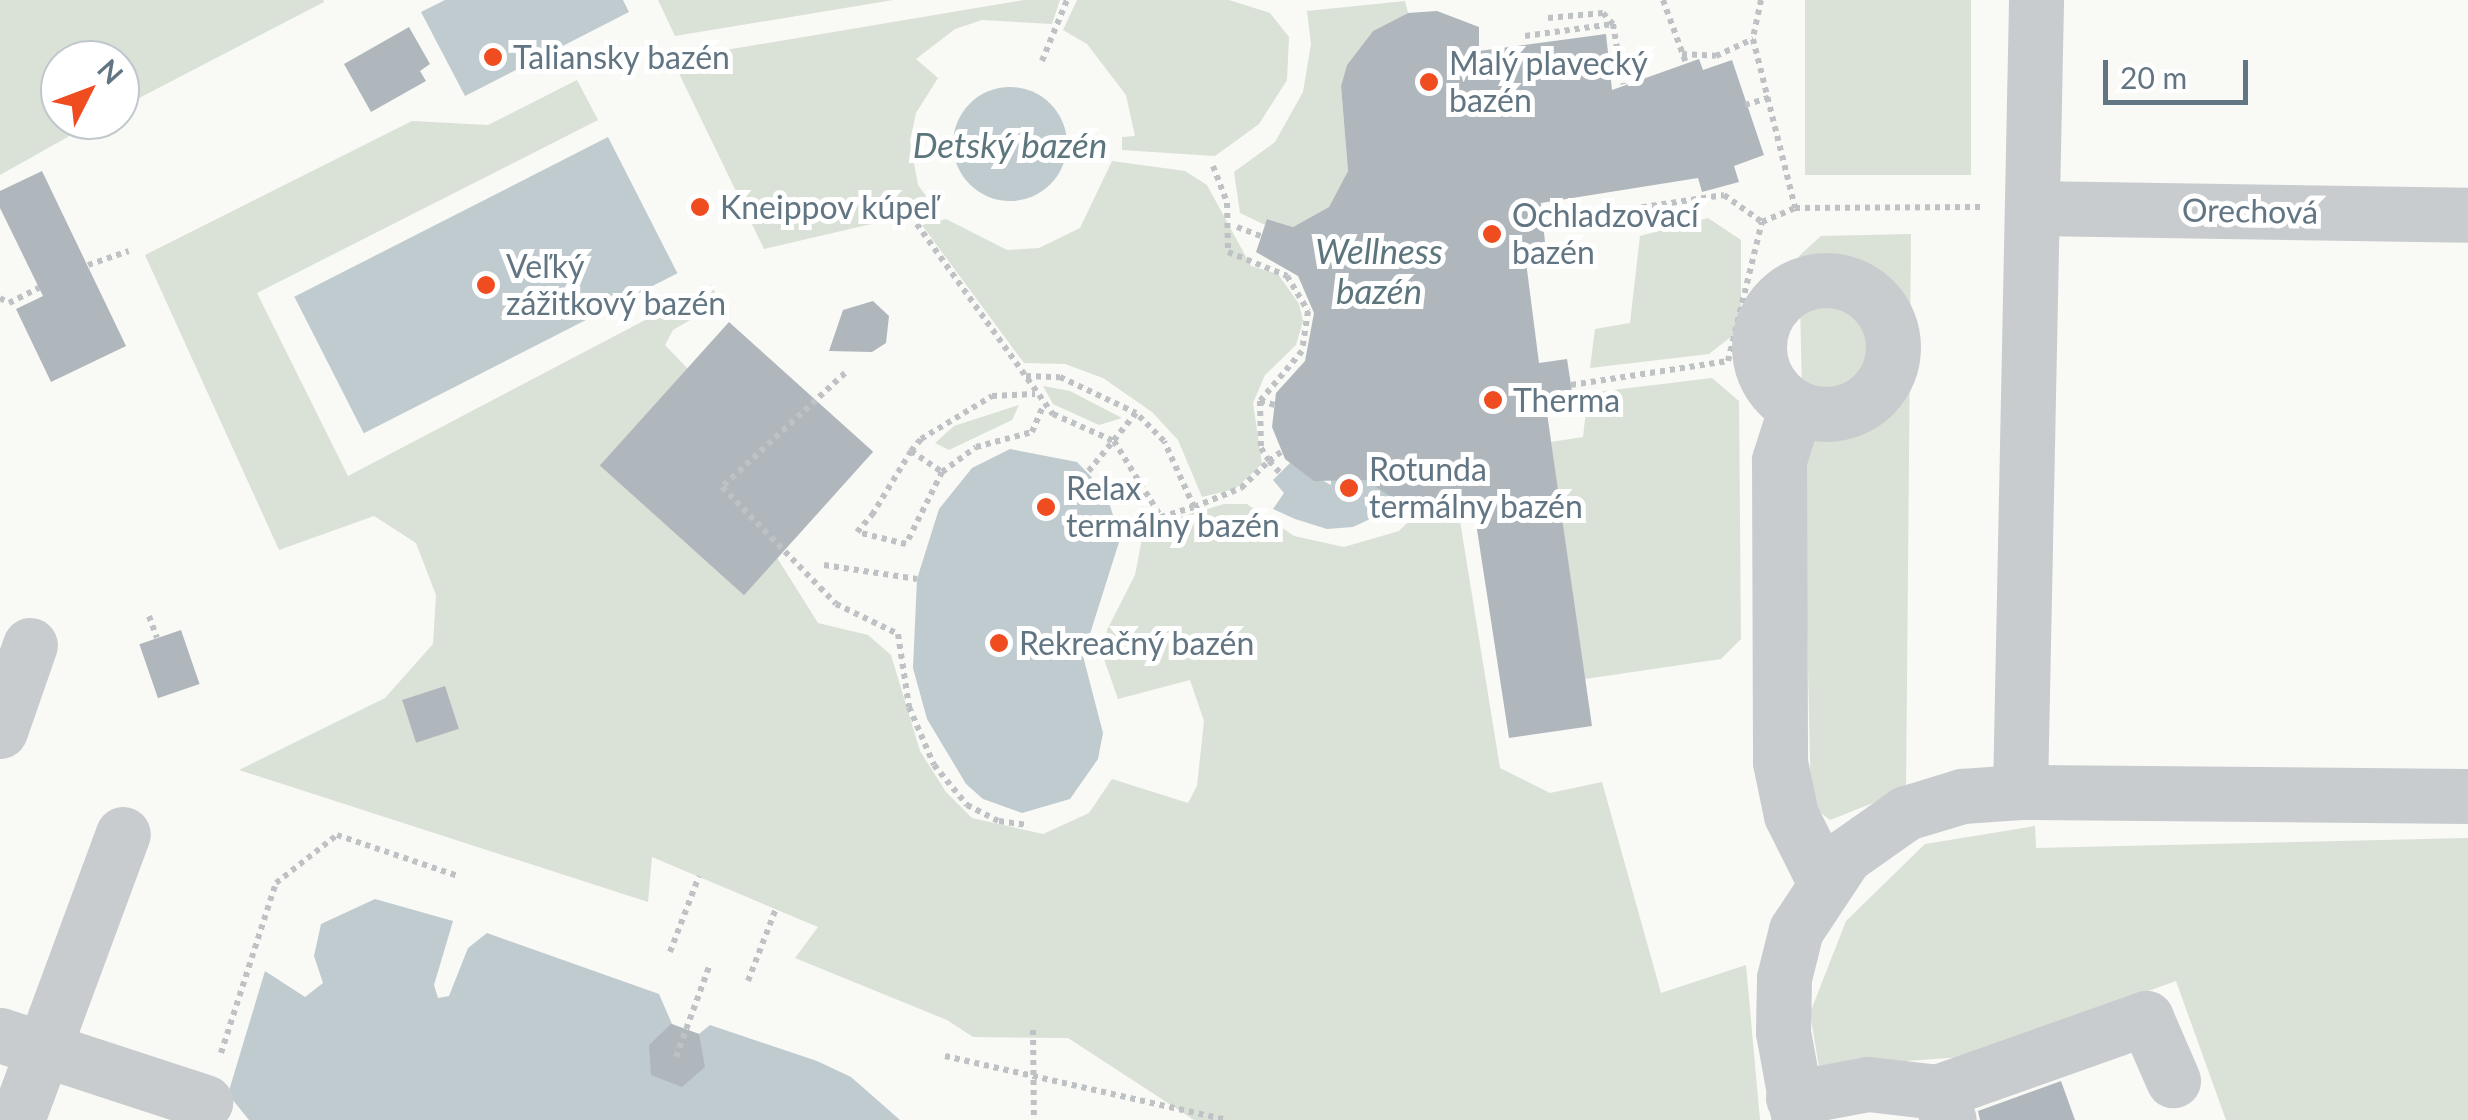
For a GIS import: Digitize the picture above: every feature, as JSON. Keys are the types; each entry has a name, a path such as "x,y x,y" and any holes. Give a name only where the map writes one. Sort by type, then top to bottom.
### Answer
{"street":[{"path":"2020,792 2036,0"},
{"name":"Orechová","path":"2033,208 2468,215"},
{"path":"1796,407 1779,460 1780,762 1790,815 1824,881"},
{"path":"0,732 30,645"},
{"path":"2173,1080 2146,1018 1943,1106 1868,1084 1796,1109 1783,1032 1784,978 1796,930 1824,881 1870,835 1906,813 1962,796 2020,792 2468,796"},
{"path":"17,1120 22,1042 123,834"},
{"path":"22,1042 205,1102"}],"path":[{"path":"1042,61 1067,0"},
{"path":"1663,0 1686,63"},
{"path":"1761,0 1753,38 1795,208"},
{"path":"1548,18 1603,13 1613,24 1623,84"},
{"path":"1530,38 1613,24"},
{"path":"1682,54 1716,56 1753,38"},
{"path":"1746,105 1770,97"},
{"path":"1213,166 1227,203 1228,252 1288,276 1308,310 1302,351 1260,401 1261,448 1280,473"},
{"path":"1543,222 1722,191 1762,222"},
{"path":"1762,222 1795,208 2033,208"},
{"path":"911,216 1035,394 1044,404 1114,440 1161,517 1240,488 1280,452"},
{"path":"1571,385 1728,361 1762,222"},
{"path":"1237,227 1262,236"},
{"path":"88,265 128,250"},
{"path":"0,298 9,303 39,288"},
{"path":"845,373 722,486 836,604 898,634 909,707 934,765 966,805 998,821 1029,825"},
{"path":"1024,376 1060,377 1136,413 1164,441 1194,507"},
{"path":"1035,394 992,396 950,419 911,451 857,532 906,544 942,472 976,447 1016,431 1032,432 1044,404"},
{"path":"1260,401 1274,404"},
{"path":"1088,474 1136,413"},
{"path":"911,451 942,472"},
{"path":"824,565 917,579"},
{"path":"149,616 157,638"},
{"path":"205,1102 276,883 337,835 458,876"},
{"path":"670,952 699,876"},
{"path":"748,981 777,906"},
{"path":"676,1057 710,966"},
{"path":"1033,1030 1034,1120"},
{"path":"945,1056 1227,1120"}],"shaded area":[{"path":"0,0 323,0 140,98 140,40 40,40 40,140 62,140 0,175"},
{"path":"658,0 893,0 675,36"},
{"path":"1024,0 1060,0 1052,24 982,20 955,29 916,59 938,78 916,113 910,141 918,185 926,196 910,215 764,249 672,59"},
{"path":"1077,0 1229,0 1270,13 1289,37 1287,80 1259,124 1215,156 1122,150 1122,137 1135,136 1126,95 1087,44 1063,30"},
{"path":"1805,0 1971,0 1971,175 1805,175"},
{"path":"1405,1 1408,13 1373,31 1347,65 1341,86 1348,171 1329,207 1293,227 1268,219 1265,225 1240,213 1234,172 1275,142 1303,92 1311,44 1307,11"},
{"path":"577,80 598,120 257,293 348,476 712,285 719,303 673,330 665,345 687,368 776,556 818,623 868,635 891,655 920,751 946,792 972,818 1043,834 1089,813 1112,779 1188,803 1197,786 1204,721 1190,680 1118,699 1104,659 1107,630 1135,575 1144,528 1224,504 1247,504 1294,536 1344,547 1399,531 1416,514 1460,521 1500,768 1550,793 1602,782 1661,993 1746,965 1760,1120 1194,1120 1068,1038 973,1037 947,1020 795,958 818,927 652,857 648,902 239,770 385,698 433,644 436,595 416,543 374,516 279,550 145,255 412,121 488,125"},
{"path":"1112,161 1185,171 1207,185 1251,266 1278,274 1299,304 1303,321 1296,345 1265,375 1253,403 1262,464 1235,489 1202,497 1178,440 1152,412 1103,378 1065,364 1024,363 922,225 946,219 1007,250 1039,248 1080,228"},
{"path":"1708,218 1741,240 1741,329 1709,354 1590,368 1595,329 1630,323 1640,236"},
{"path":"1911,234 1906,790 1830,820 1811,805 1799,256 1821,236"},
{"path":"1712,378 1739,401 1741,639 1721,659 1585,679 1551,442 1583,437 1588,393"},
{"path":"1043,386 1070,391 1122,418 1099,425 1053,404"},
{"path":"1019,405 1012,420 949,450 935,443 954,426"},
{"path":"2035,826 2036,848 2468,838 2468,1120 2226,1120 2176,981 1964,1057 1819,1067 1810,1013 1846,921 1925,844"}],"water":[{"name":"Taliansky bazén","path":"445,0 623,0 629,12 465,96 421,12"},
{"name":"Detský bazén","path":"1010,87 1032,91 1050,104 1063,122 1067,144 1063,166 1050,184 1032,197 1010,201 988,197 970,184 957,166 953,144 957,122 970,104 988,91"},
{"name":"Veľký zážitkový bazén","path":"608,137 677,273 364,433 294,297"},
{"name":"Rekreačný bazén","path":"1010,449 1077,462 1106,492 1120,539 1083,656 1103,733 1098,759 1070,799 1022,813 983,799 966,784 927,719 913,668 917,579 939,509 972,468"},
{"name":"Rotunda termálny bazén","path":"1290,463 1331,485 1331,464 1346,465 1347,484 1366,479 1402,504 1353,527 1327,529 1295,519 1273,509 1284,493 1273,480"},
{"path":"375,899 453,921 434,985 438,998 449,996 468,948 487,933 659,994 672,1024 699,1034 710,1025 817,1061 851,1077 900,1120 249,1120 228,1094 265,971 305,997 323,983 314,956 321,924"}],"building":[{"path":"1437,11 1479,27 1479,51 1606,34 1612,90 1699,59 1703,70 1732,60 1764,155 1734,166 1739,182 1702,192 1698,178 1541,203 1546,252 1525,254 1539,363 1567,359 1571,385 1574,410 1547,413 1592,726 1509,738 1476,523 1416,514 1366,480 1314,481 1285,459 1272,427 1276,393 1305,361 1314,313 1298,276 1256,252 1267,219 1293,227 1329,207 1348,171 1341,86 1347,65 1373,31 1408,13"},
{"path":"409,27 430,64 420,71 426,81 371,112 344,64"},
{"path":"42,171 126,346 51,382 16,309 43,296 0,208 0,191"},
{"path":"873,301 889,316 886,343 872,352 829,351 843,310"},
{"path":"729,322 873,452 744,595 600,465"},
{"path":"181,630 200,684 158,698 139,644"},
{"path":"445,686 459,729 416,743 402,700"},
{"path":"671,1024 699,1034 705,1067 682,1087 651,1075 649,1045"},
{"path":"2061,1081 2075,1120 1980,1120 1978,1111"}],"place":[{"name":"Taliansky bazén","path":"493,57"},
{"name":"Malý plavecký bazén","path":"1429,82"},
{"name":"Kneippov kúpeľ","path":"700,207"},
{"name":"Ochladzovací bazén","path":"1492,234"},
{"name":"Veľký zážitkový bazén","path":"486,285"},
{"name":"Therma","path":"1493,400"},
{"name":"Rotunda termálny bazén","path":"1349,488"},
{"name":"Relax termálny bazén","path":"1046,507"},
{"name":"Rekreačný bazén","path":"999,643"}],"water label":[{"name":"Wellness bazén","path":"1379,270"}]}
